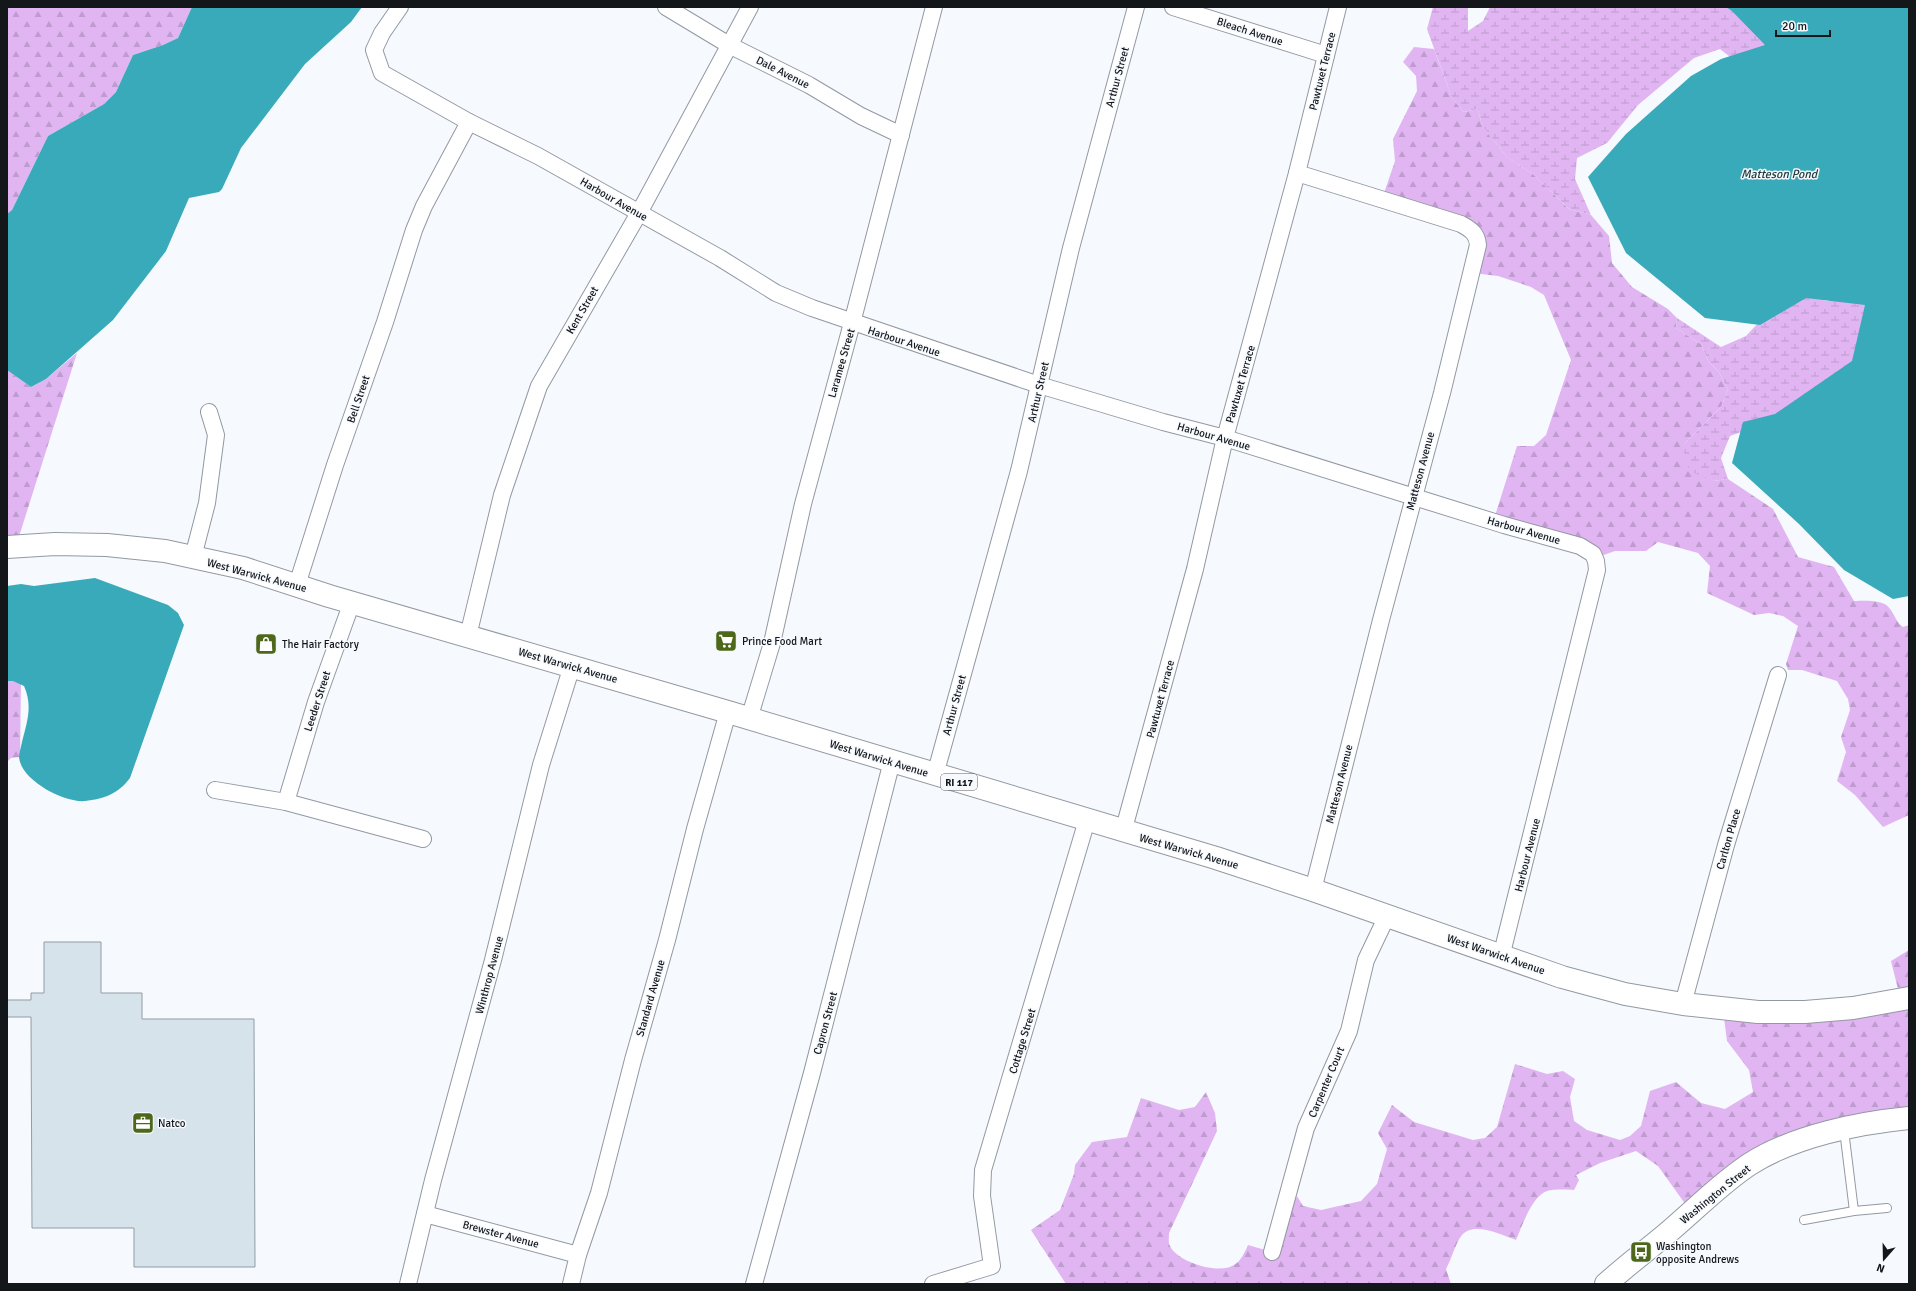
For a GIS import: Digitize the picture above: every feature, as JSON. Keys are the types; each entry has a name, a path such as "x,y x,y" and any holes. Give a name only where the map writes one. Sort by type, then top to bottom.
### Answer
{"main road":[{"name":"West Warwick Avenue","path":"7,547 55,544 107,545 165,551 243,568 352,602 892,760 935,775 1088,820 1123,832 1216,858 1313,890 1501,957 1562,977 1625,994 1683,1004 1758,1012 1804,1012 1853,1008 1909,998"},
{"name":"Washington Street","path":"1606,1284 1625,1275 1671,1230 1727,1181 1751,1164 1780,1149 1816,1136 1885,1120 1909,1118"}],"street":[{"name":"Harbour Avenue","path":"400,7 382,34 374,50 382,73 469,122 538,156 720,258 776,292 852,323 1039,385 1164,422 1225,438 1504,525 1580,546 1593,554 1596,561 1596,570 1501,957"},
{"name":"Dale Avenue","path":"666,7 729,45 808,85 860,116 901,135"},
{"name":"Kent Street","path":"468,636 502,495 539,386 639,213 750,7"},
{"name":"Laramee Street","path":"749,719 772,643 802,504 852,323 934,7"},
{"name":"Arthur Street","path":"935,775 1019,471 1071,248 1136,7"},
{"name":"Bleach Avenue","path":"1173,7 1326,56"},
{"name":"Pawtuxet Terrace","path":"1123,832 1195,569 1225,438 1298,173 1338,7"},
{"name":"Bell Street","path":"297,585 335,465 385,322 414,230 469,122"},
{"name":"Matteson Avenue","path":"1298,173 1461,224 1471,229 1477,237 1478,245 1442,393 1413,496 1358,707 1313,890"},
{"path":"193,557 207,503 216,435 209,412"},
{"name":"Leeder Street","path":"286,802 316,702 352,602"},
{"name":"Winthrop Avenue","path":"408,1284 425,1214 493,960 541,765 572,666"},
{"name":"Carlton Place","path":"1683,1004 1726,845 1778,675"},
{"name":"Standard Avenue","path":"571,1284 578,1255 599,1193 633,1060 728,712"},
{"name":"Capron Street","path":"754,1284 812,1073 892,760"},
{"path":"215,790 286,802 423,839"},
{"name":"Cottage Street","path":"933,1284 992,1266 982,1196 983,1170 1088,820"},
{"name":"Carpenter Court","path":"1272,1252 1306,1128 1349,1030 1366,960 1387,916"},
{"name":"Brewster Avenue","path":"425,1214 578,1255"}],"lane":[{"path":"1844,1129 1854,1211"},
{"path":"1804,1220 1854,1211 1887,1208"}],"green space":[{"path":"7,7 192,7 178,38 163,45 133,55 116,92 104,104 48,136 12,210 7,214"},
{"path":"1433,7 1468,7 1468,31 1483,21 1490,7 1745,7 1757,18 1770,55 1739,64 1720,49 1694,58 1638,105 1607,143 1577,158 1575,179 1591,215 1569,209 1533,174 1508,158 1482,126 1478,109 1464,112 1452,98 1427,29"},
{"path":"1414,47 1434,49 1452,98 1464,112 1478,109 1482,126 1508,158 1533,174 1569,209 1591,215 1609,236 1612,263 1632,287 1668,309 1677,318 1676,328 1701,344 1708,361 1719,372 1728,390 1721,407 1685,443 1713,481 1728,479 1773,509 1798,557 1834,567 1854,601 1879,602 1890,609 1897,621 1903,627 1909,625 1909,815 1883,827 1855,795 1837,781 1846,752 1841,737 1850,710 1848,699 1837,681 1802,670 1788,670 1786,664 1798,626 1783,616 1769,613 1754,615 1707,593 1710,566 1698,553 1658,542 1646,551 1615,551 1595,558 1494,519 1517,446 1534,446 1546,435 1571,360 1544,295 1531,287 1498,276 1473,273 1472,234 1382,199 1395,161 1393,139 1417,91 1416,76 1403,62"},
{"path":"1882,268 1874,354 1766,423 1730,436 1721,458 1728,479 1713,481 1690,471 1684,459 1685,443 1721,407 1728,390 1719,372 1708,361 1701,344 1676,328 1677,318 1721,347 1746,336 1775,305 1804,296 1827,301 1849,296"},
{"path":"77,353 16,546 7,547 7,370 31,387 46,379"},
{"path":"7,676 21,680 20,757 11,758 7,762"},
{"path":"1909,950 1909,1118 1815,1137 1691,1212 1658,1166 1636,1151 1600,1163 1576,1175 1579,1180 1574,1190 1554,1190 1543,1193 1530,1208 1516,1240 1488,1230 1474,1229 1467,1231 1460,1238 1446,1269 1451,1284 1066,1284 1031,1230 1060,1210 1074,1174 1075,1165 1092,1142 1127,1137 1141,1098 1179,1110 1195,1107 1206,1092 1215,1113 1217,1131 1169,1233 1169,1242 1174,1252 1189,1262 1209,1268 1227,1268 1239,1261 1248,1245 1272,1252 1297,1196 1303,1206 1321,1210 1361,1201 1377,1184 1387,1149 1378,1133 1392,1105 1414,1122 1473,1140 1485,1138 1497,1127 1515,1064 1547,1074 1563,1071 1575,1079 1570,1097 1574,1121 1587,1130 1620,1140 1630,1136 1641,1126 1650,1091 1676,1082 1701,1103 1725,1109 1753,1092 1749,1070 1727,1041 1723,1010 1900,997 1891,961"}],"water":[{"path":"192,7 362,7 351,22 305,64 241,148 222,189 219,192 189,198 166,251 113,320 46,379 31,387 7,370 7,214 12,210 48,136 104,104 116,92 133,55 163,45 178,38"},
{"name":"Matteson Pond","path":"1726,7 1909,7 1909,596 1893,599 1844,570 1799,524 1732,463 1743,422 1775,414 1852,361 1865,305 1806,298 1760,325 1705,318 1626,253 1588,177 1626,134 1691,76 1721,59 1765,45 1732,11"},
{"path":"95,578 168,605 178,613 184,625 130,778 121,788 110,795 92,800 77,801 56,794 35,782 27,774 19,757 29,707 27,693 24,686 13,681 7,681 7,586 21,584 34,586"}],"building":[{"name":"Natco","path":"44,942 101,942 101,993 142,993 142,1019 254,1019 255,1267 134,1267 134,1228 32,1228 31,1017 7,1017 7,1000 31,1000 31,993 44,993"}],"place":[{"name":"Prince Food Mart","path":"726,641"},
{"name":"The Hair Factory","path":"266,644"},
{"name":"Natco","path":"143,1123"},
{"name":"Washington opposite Andrews","path":"1641,1252"}]}
